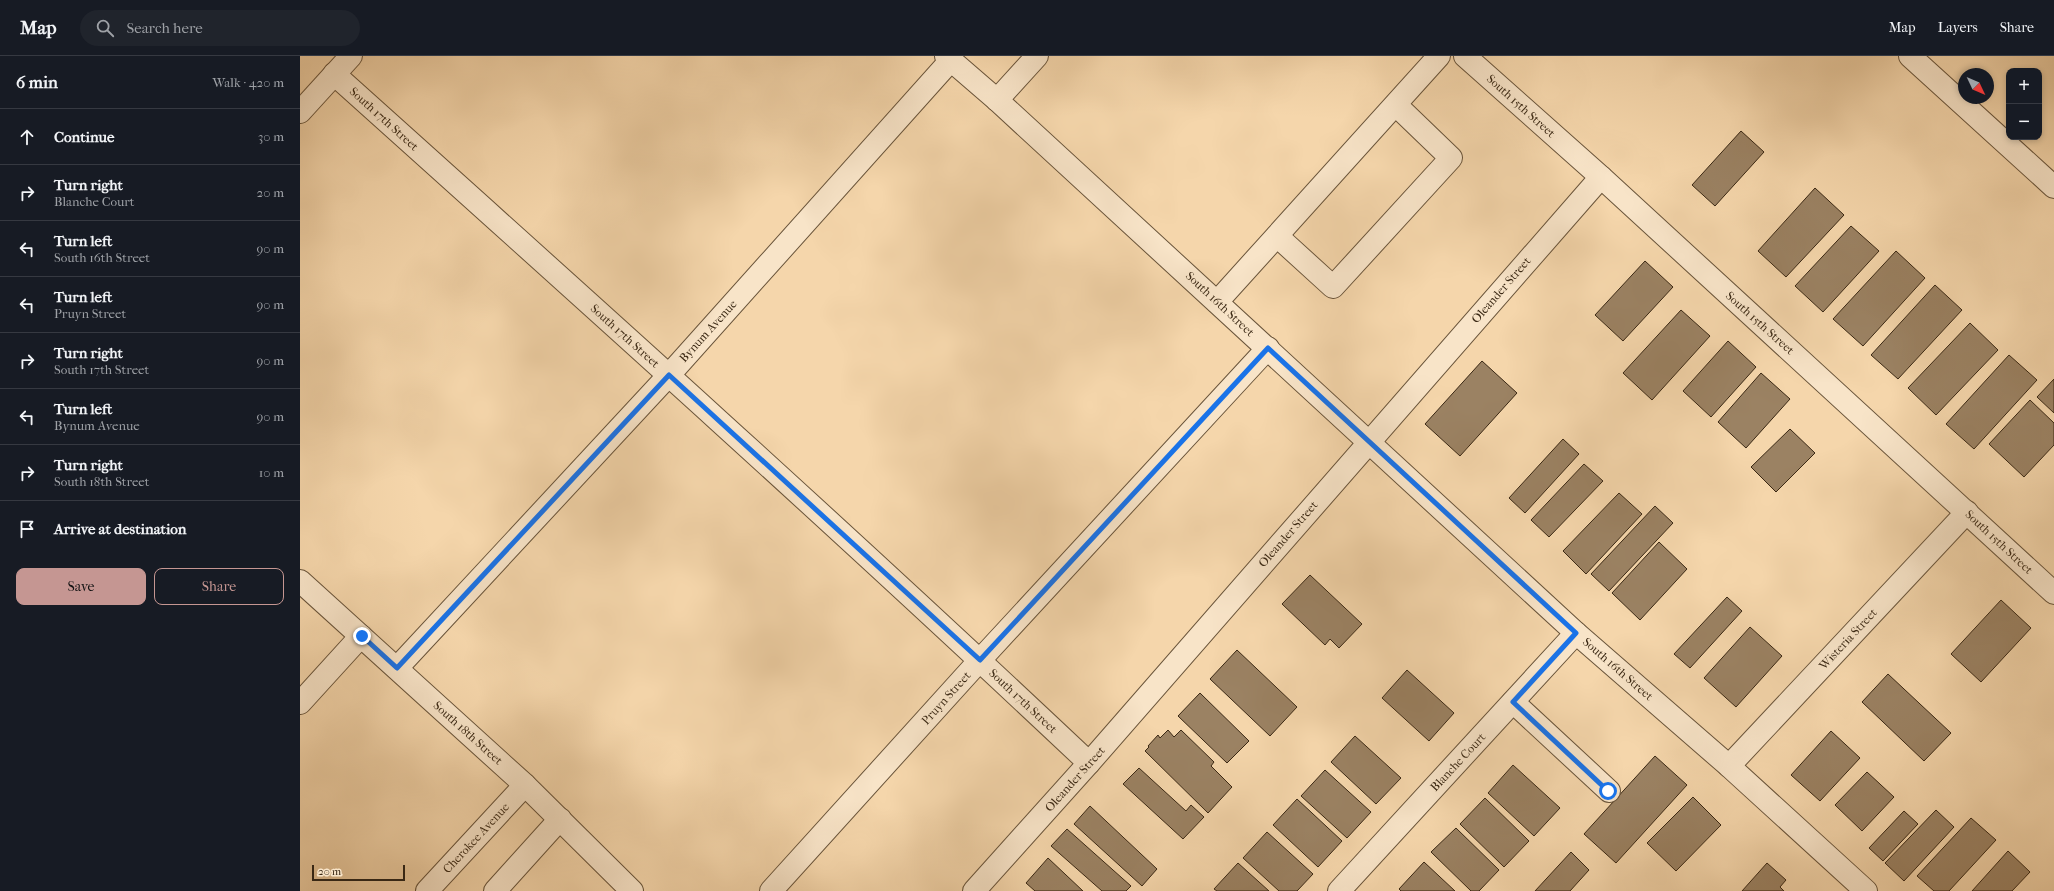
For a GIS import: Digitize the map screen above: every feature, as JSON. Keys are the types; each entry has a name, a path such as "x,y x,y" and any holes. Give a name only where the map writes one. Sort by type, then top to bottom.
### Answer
{"street":[{"path":"300,112 350,56"},
{"path":"997,100 1038,56"},
{"path":"1217,302 1440,56"},
{"name":"South 15th Street","path":"1465,56 1601,177 2054,593"},
{"path":"1910,56 2054,187"},
{"name":"South 16th Street","path":"948,58 997,100 1268,348 1576,633 1729,766 1866,891"},
{"name":"Bynum Avenue","path":"397,668 669,375 948,58"},
{"name":"South 17th Street","path":"334,74 669,375 980,660 1089,763"},
{"path":"1276,236 1333,287 1451,158 1396,104"},
{"name":"Oleander Street","path":"974,891 1089,763 1601,177"},
{"name":"Pruyn Street","path":"771,891 980,660 1268,348"},
{"name":"Wisteria Street","path":"1729,766 1967,512"},
{"name":"South 18th Street","path":"300,580 525,786 632,891"},
{"name":"Blanche Court","path":"1339,891 1576,633"},
{"path":"300,703 362,636"},
{"path":"1513,702 1608,791"},
{"name":"Cherokee Avenue","path":"427,891 525,786"},
{"path":"495,891 560,819"}],"building":[{"path":"1741,131 1764,152 1715,206 1692,185"},
{"path":"1815,188 1844,215 1786,277 1758,251"},
{"path":"1851,226 1879,251 1823,312 1795,286"},
{"path":"1896,251 1925,278 1863,346 1833,319"},
{"path":"1645,261 1673,287 1623,341 1595,315"},
{"path":"1935,285 1962,310 1898,379 1871,355"},
{"path":"1681,310 1710,336 1652,400 1623,373"},
{"path":"1970,323 1998,350 1936,415 1908,388"},
{"path":"1728,341 1756,367 1711,417 1683,391"},
{"path":"2009,355 2037,380 1974,449 1946,424"},
{"path":"1482,361 1517,393 1460,456 1425,424"},
{"path":"1761,373 1790,399 1746,448 1718,422"},
{"path":"2054,379 2054,413 2037,397"},
{"path":"2030,400 2054,423 2054,445 2024,477 1989,444"},
{"path":"1790,429 1815,453 1776,492 1751,467"},
{"path":"1563,439 1579,454 1525,513 1509,498"},
{"path":"1584,464 1603,481 1549,537 1531,520"},
{"path":"1619,493 1642,514 1586,574 1563,551"},
{"path":"1655,506 1673,523 1609,591 1591,574"},
{"path":"1659,542 1687,569 1640,620 1612,593"},
{"path":"1310,575 1362,624 1339,648 1330,639 1325,645 1282,604"},
{"path":"1727,597 1742,611 1690,668 1674,654"},
{"path":"2001,600 2031,628 1981,682 1951,654"},
{"path":"1750,627 1782,656 1736,707 1704,678"},
{"path":"1237,650 1297,707 1270,736 1210,679"},
{"path":"1407,670 1454,713 1429,741 1382,698"},
{"path":"1888,674 1951,733 1924,761 1862,702"},
{"path":"1200,693 1249,741 1227,763 1178,716"},
{"path":"1168,730 1174,737 1181,730 1214,762 1211,766 1232,787 1208,813 1145,751 1158,735 1160,738"},
{"path":"1831,731 1860,758 1820,801 1791,775"},
{"path":"1355,736 1401,778 1376,804 1331,762"},
{"path":"1655,756 1687,785 1616,863 1584,834"},
{"path":"1513,765 1560,808 1534,836 1488,793"},
{"path":"1139,768 1186,811 1191,805 1204,817 1183,839 1123,784"},
{"path":"1325,770 1371,812 1347,838 1301,796"},
{"path":"1867,772 1894,797 1862,831 1835,805"},
{"path":"1693,797 1721,825 1676,871 1647,843"},
{"path":"1485,798 1529,841 1504,867 1460,824"},
{"path":"1297,799 1342,841 1318,867 1273,825"},
{"path":"1090,806 1157,869 1142,886 1074,824"},
{"path":"1936,810 1954,827 1904,881 1885,863"},
{"path":"1904,811 1918,824 1883,861 1869,848"},
{"path":"1971,818 1996,840 1949,891 1934,891 1917,876"},
{"path":"1456,828 1499,870 1479,891 1471,891 1431,852"},
{"path":"1067,829 1131,886 1126,891 1102,891 1051,846"},
{"path":"1267,832 1313,874 1297,891 1279,891 1243,858"},
{"path":"2008,851 2030,872 2012,891 1972,891"},
{"path":"1571,852 1589,870 1570,891 1535,891"},
{"path":"1048,858 1083,891 1035,891 1026,883"},
{"path":"1424,862 1455,891 1401,891 1399,889"},
{"path":"1238,863 1269,891 1217,891 1214,889"},
{"path":"1767,863 1786,880 1780,887 1784,891 1742,891"}],"route":[{"path":"362,636 397,668 669,375 980,660 1268,348 1576,633 1513,702 1608,791"}]}
